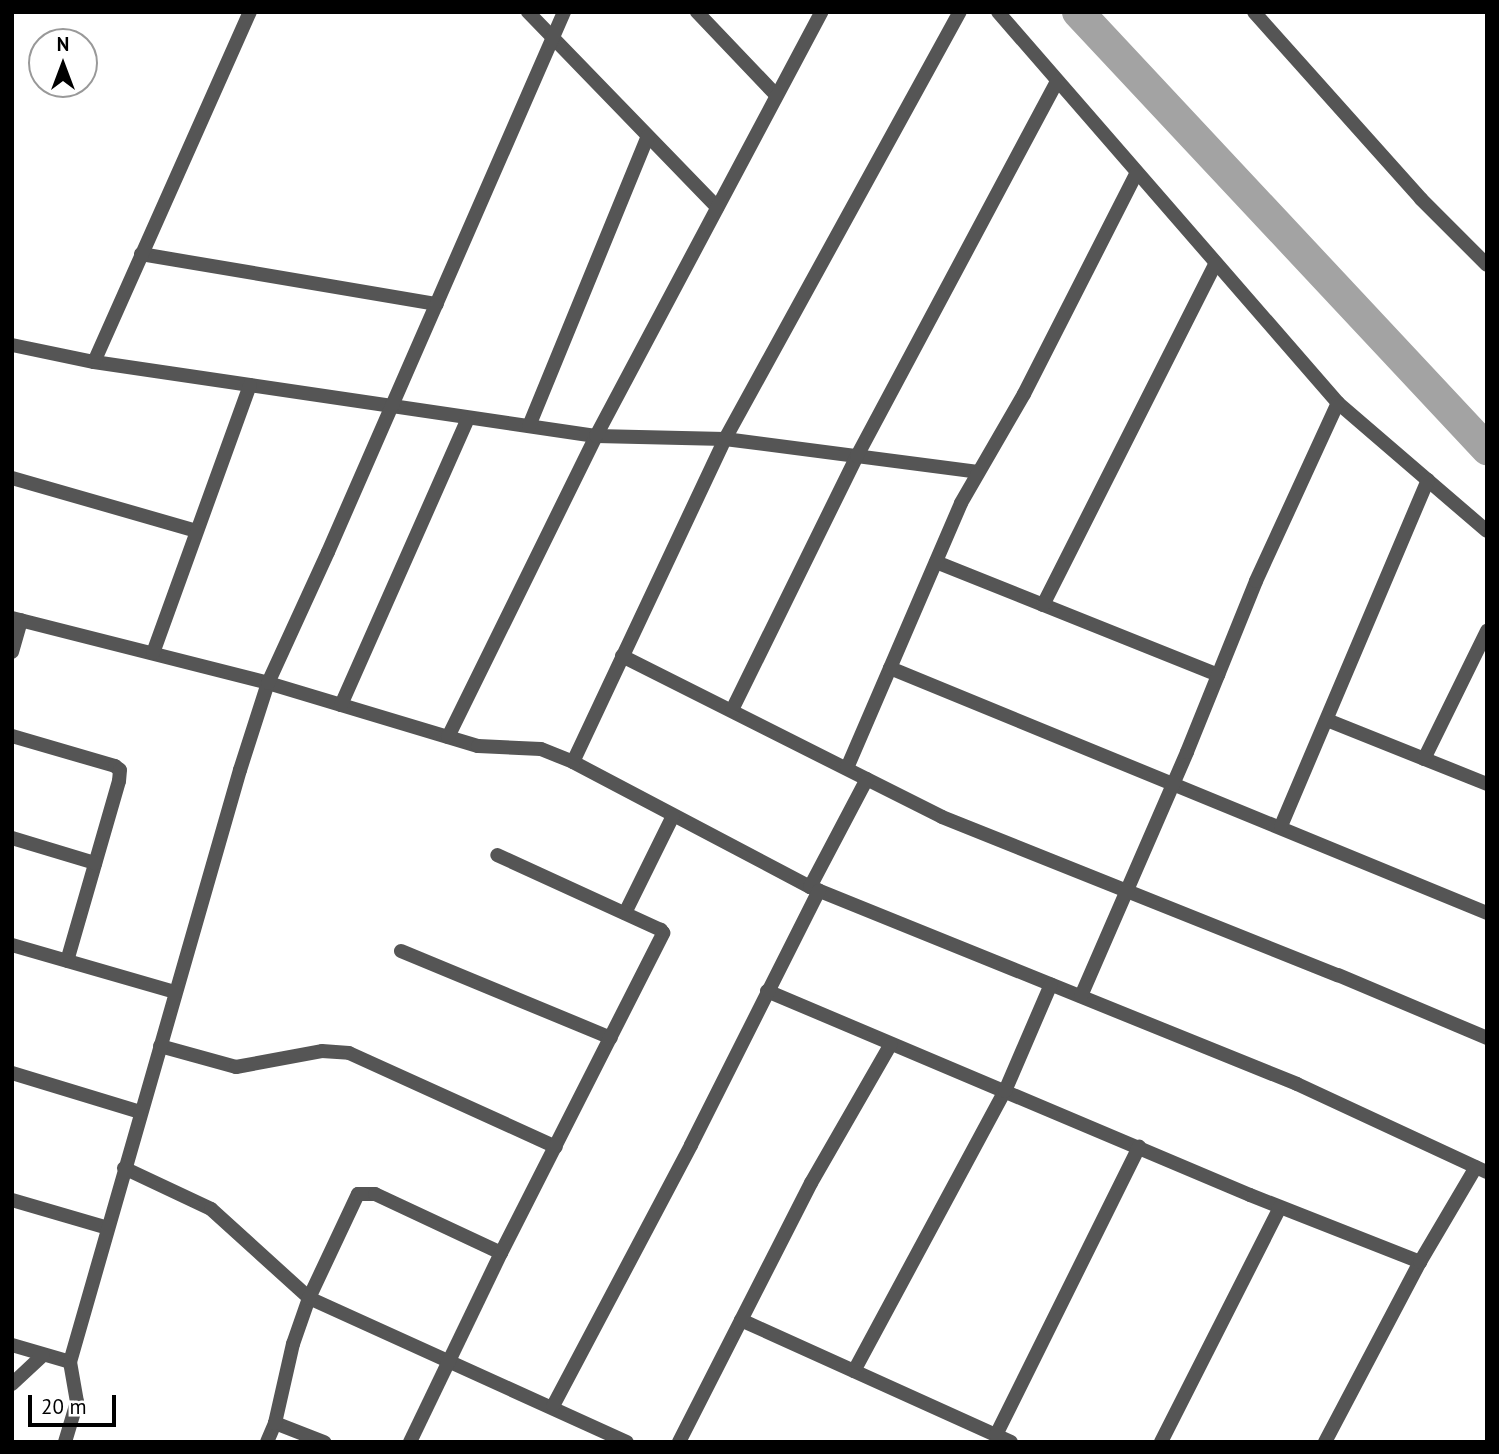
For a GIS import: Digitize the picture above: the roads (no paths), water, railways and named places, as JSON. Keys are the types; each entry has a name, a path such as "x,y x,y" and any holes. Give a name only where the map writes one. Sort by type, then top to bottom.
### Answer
{"street":[{"path":"94,362 250,12"},
{"path":"528,12 717,207"},
{"path":"65,1442 77,1402 70,1362 175,992 268,683 564,12"},
{"path":"697,12 776,95"},
{"path":"448,737 596,436 821,12"},
{"path":"573,762 724,439 960,12"},
{"path":"998,12 1136,174 1338,403 1487,531"},
{"path":"1254,12 1412,189 1487,265"},
{"path":"732,710 857,456 1057,81"},
{"path":"529,426 648,136"},
{"path":"847,768 961,503 1024,394 1136,174"},
{"path":"141,254 437,304"},
{"path":"1043,605 1215,264"},
{"path":"12,345 94,362 596,436 724,439 978,472"},
{"path":"153,653 250,385"},
{"path":"1081,996 1174,783 1256,581 1338,403"},
{"path":"341,705 468,418"},
{"path":"12,478 197,531"},
{"path":"1281,826 1428,480"},
{"path":"936,562 1218,676"},
{"path":"12,652 17,619 268,683 492,748 541,749 573,762 815,889 1297,1084 1481,1170 1420,1262 1325,1442"},
{"path":"1424,758 1487,631"},
{"path":"622,656 942,817 1487,1038"},
{"path":"890,668 1281,826 1487,913"},
{"path":"1327,720 1487,784"},
{"path":"12,736 120,770 119,782 67,961"},
{"path":"553,1406 685,1158 867,779"},
{"path":"625,913 673,816"},
{"path":"12,838 94,863"},
{"path":"410,1442 501,1253 663,933 497,855"},
{"path":"12,945 175,992"},
{"path":"401,951 611,1038"},
{"path":"854,1371 1005,1091 1051,984"},
{"path":"767,991 1280,1207 1420,1262"},
{"path":"678,1442 811,1183 891,1044"},
{"path":"160,1046 236,1067 322,1051 349,1053 556,1147"},
{"path":"12,1073 141,1112"},
{"path":"996,1435 1139,1147"},
{"path":"124,1168 211,1209 309,1298 450,1359 627,1442"},
{"path":"267,1442 275,1423 293,1344 309,1298 358,1194 375,1194 501,1253"},
{"path":"12,1200 107,1227"},
{"path":"1161,1442 1280,1207"},
{"path":"741,1320 1011,1442"},
{"path":"12,1345 70,1362"},
{"path":"12,1384 43,1354"},
{"path":"275,1423 324,1442"}],"waterway":[{"path":"1078,12 1487,449"}]}
